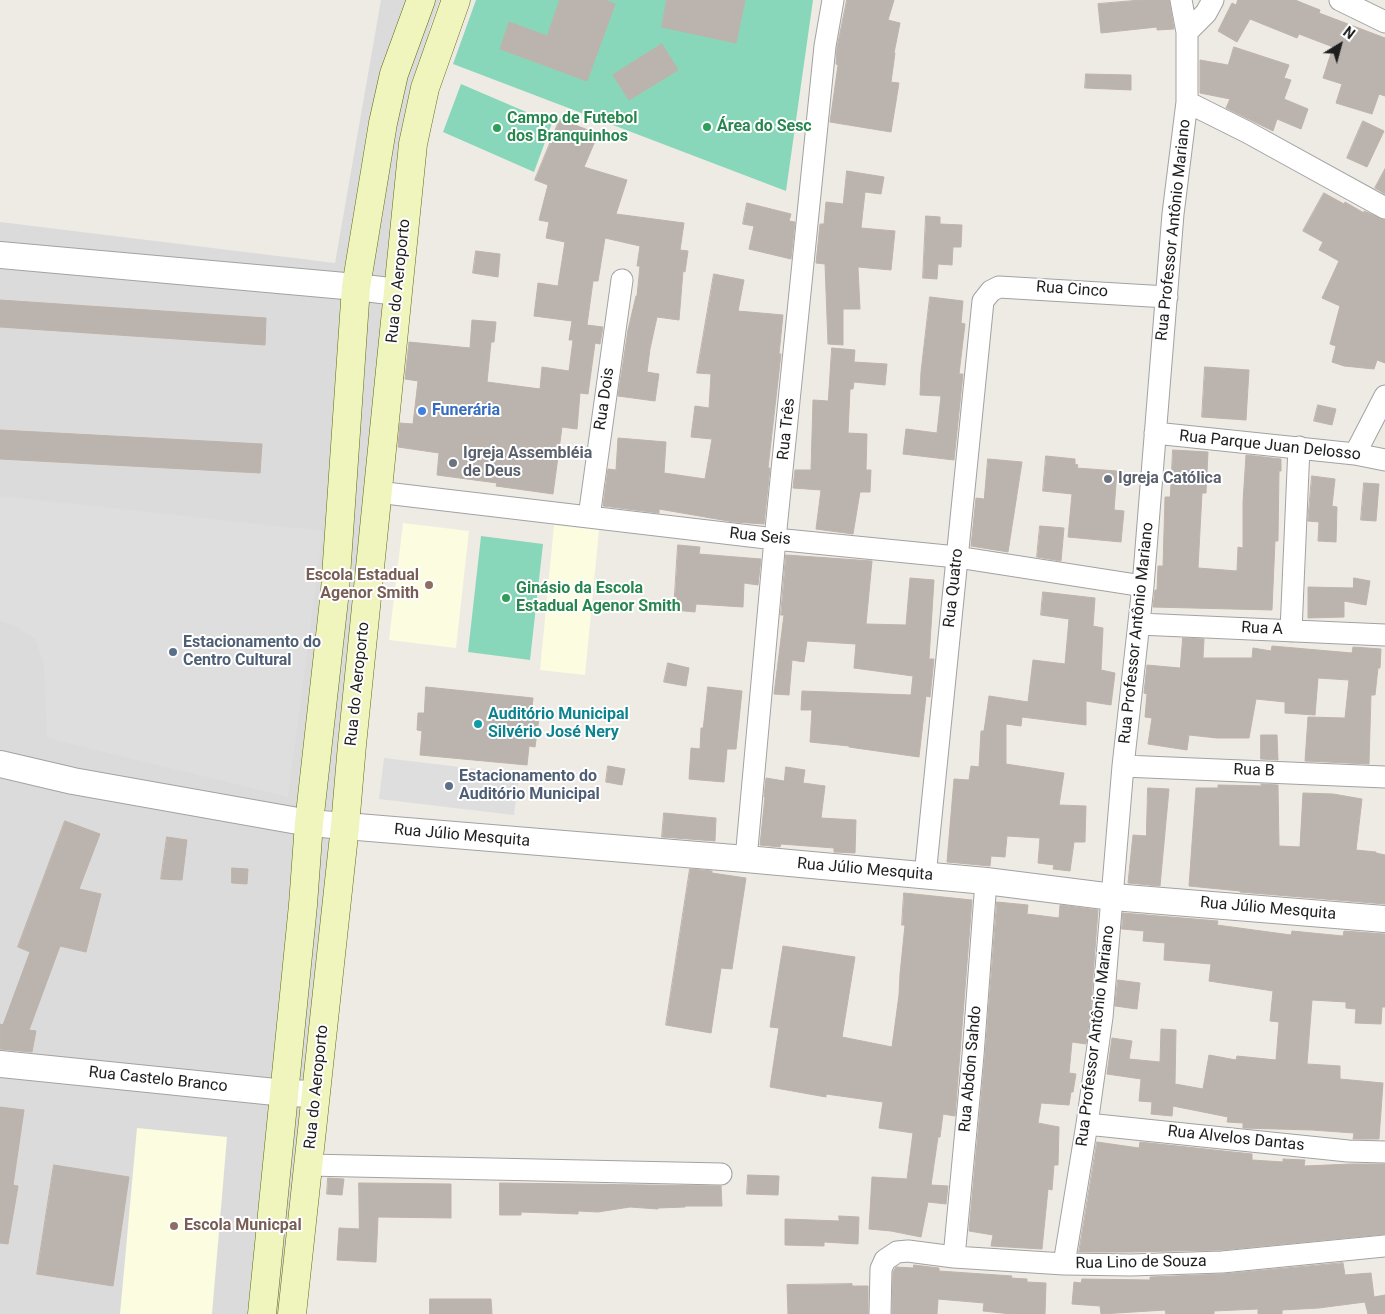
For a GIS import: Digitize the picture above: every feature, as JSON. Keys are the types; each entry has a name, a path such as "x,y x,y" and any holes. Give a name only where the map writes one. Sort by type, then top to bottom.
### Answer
{"main road":[{"name":"Rua do Aeroporto","path":"262,1314 303,905 309,823 336,591 356,287 383,123 394,74 421,0"},
{"name":"Rua do Aeroporto","path":"292,1314 345,826 413,144 425,88 456,0"}],"street":[{"name":"Rua Três","path":"746,859 825,46 833,0"},
{"name":"Rua Professor Antônio Mariano","path":"1064,1264 1088,1124 1102,1016 1123,766 1143,586 1173,214 1187,102 1187,32 1181,0"},
{"path":"1187,32 1206,13 1213,0"},
{"path":"1340,0 1385,22"},
{"path":"1187,102 1247,132 1385,208"},
{"path":"0,255 398,292"},
{"name":"Rua Dois","path":"589,517 622,280"},
{"name":"Rua Cinco","path":"983,300 990,291 1000,287 1167,297"},
{"name":"Rua Quatro","path":"925,876 983,300"},
{"path":"1355,454 1385,396"},
{"name":"Rua Parque Juan Delosso","path":"1155,433 1299,447 1385,460"},
{"path":"1291,631 1299,447"},
{"name":"Rua Seis","path":"377,492 776,539 957,557 1143,586"},
{"name":"Rua A","path":"1139,624 1385,635"},
{"name":"Rua Júlio Mesquita","path":"0,764 73,781 309,823 746,859 986,881 1113,896 1385,918"},
{"name":"Rua B","path":"1123,766 1385,777"},
{"name":"Rua Abdon Sahdo","path":"954,1257 973,1055 986,881"},
{"name":"Rua Castelo Branco","path":"0,1064 285,1093 316,1094"},
{"name":"Rua Alvelos Dantas","path":"1088,1124 1385,1152"},
{"path":"308,1166 721,1174"},
{"name":"Rua Lino de Souza","path":"880,1314 881,1270 884,1260 897,1252 908,1251 954,1257 1064,1264 1131,1265 1222,1262 1385,1246"}],"shaded area":[{"path":"381,0 440,0 430,27 394,195 282,1314 0,1314 0,222 335,263"},
{"name":"Estacionamento do Centro Cultural","path":"0,496 323,531 288,797 47,738 44,665 35,639 13,625 0,621"},
{"name":"Escola Estadual Agenor Smith","path":"403,523 469,531 456,648 389,640"},
{"path":"554,525 599,530 585,675 540,670"},
{"name":"Estacionamento do Auditório Municipal","path":"384,758 519,774 514,815 379,799"},
{"name":"Escola Municpal","path":"137,1128 227,1137 212,1314 120,1314"}],"green space":[{"name":"Área do Sesc","path":"476,0 813,0 786,191 453,64"},
{"name":"Campo de Futebol dos Branquinhos","path":"461,84 552,123 534,172 443,132"},
{"name":"Ginásio da Escola Estadual Agenor Smith","path":"481,536 543,544 530,660 468,652"}],"building":[{"path":"560,0 605,0 615,4 587,81 500,49 509,22 547,36"},
{"path":"667,0 745,0 736,43 662,27"},
{"path":"847,0 894,0 888,20 900,23 891,82 899,83 891,132 830,122 838,65 836,64 837,48"},
{"path":"1141,0 1169,0 1174,29 1157,30 1157,27 1101,33 1098,4"},
{"path":"1238,0 1295,0 1320,10 1319,13 1385,38 1385,96 1379,94 1372,114 1336,103 1342,84 1323,78 1333,47 1299,34 1297,38 1250,19 1237,42 1218,31 1232,3 1236,5"},
{"path":"662,44 678,70 629,100 613,75"},
{"path":"1234,47 1289,65 1284,78 1291,80 1284,99 1308,109 1301,129 1277,119 1273,131 1226,108 1230,99 1200,93 1200,60 1228,65"},
{"path":"1086,74 1131,75 1131,90 1085,88"},
{"path":"560,119 598,134 584,167 627,180 616,214 684,223 680,250 688,251 685,272 683,271 679,320 657,317 650,349 647,372 659,374 655,401 618,396 628,330 637,296 640,266 637,266 640,246 605,238 598,281 593,281 587,325 603,327 600,344 595,343 588,394 580,393 577,429 562,427 553,494 496,486 497,483 437,475 439,453 398,447 400,423 413,424 418,381 405,379 409,342 470,348 472,320 496,322 494,342 491,342 487,382 540,389 542,367 569,371 573,340 569,340 572,321 534,316 538,283 558,286 565,242 546,238 549,222 539,220 548,185 535,180"},
{"path":"1363,121 1384,131 1367,167 1347,158"},
{"path":"1385,169 1385,194 1375,188"},
{"path":"847,171 884,177 881,194 865,192 861,228 895,231 891,270 858,267 860,309 843,309 843,345 828,344 825,264 816,263 820,224 824,224 826,202 843,204"},
{"path":"1324,193 1364,213 1364,211 1385,220 1385,363 1377,360 1374,369 1344,366 1332,362 1336,346 1330,344 1340,306 1322,298 1339,261 1319,250 1323,242 1303,231"},
{"path":"747,203 791,214 789,221 795,222 791,259 749,249 754,226 743,224"},
{"path":"926,216 940,217 940,224 962,225 961,247 953,247 952,265 938,264 937,279 923,278"},
{"path":"476,251 500,254 498,277 473,273"},
{"path":"714,274 744,280 738,311 783,315 779,354 781,354 768,468 770,468 764,524 734,522 659,509 659,513 603,506 608,469 616,470 618,438 666,442 664,473 705,479 712,439 691,437 695,406 709,408 711,374 697,373"},
{"path":"930,297 963,301 961,323 965,324 959,374 963,374 954,460 903,454 906,429 937,433 941,396 920,395"},
{"path":"0,300 266,318 265,345 0,327"},
{"path":"832,348 855,350 854,362 887,364 885,385 854,382 853,389 850,389 848,433 867,434 866,470 871,470 870,492 860,492 853,534 816,529 821,490 793,488 795,470 811,470 813,400 828,401"},
{"path":"1205,367 1249,370 1246,420 1202,417"},
{"path":"1318,405 1336,409 1332,425 1314,421"},
{"path":"0,430 262,444 260,473 0,459"},
{"path":"1173,450 1208,452 1206,493 1202,493 1198,568 1237,571 1238,547 1243,548 1246,455 1281,459 1281,471 1279,471 1278,541 1275,541 1272,610 1153,607 1155,590 1157,590 1158,566 1163,566 1165,497 1170,497"},
{"path":"1046,456 1075,459 1075,464 1078,465 1077,468 1117,471 1114,510 1124,511 1121,542 1068,537 1072,494 1043,491"},
{"path":"988,459 1022,462 1008,552 971,546 976,498 984,499"},
{"path":"1312,476 1335,479 1332,506 1337,507 1336,542 1318,541 1319,522 1308,521"},
{"path":"1364,483 1379,484 1376,521 1361,520"},
{"path":"1040,526 1064,528 1061,561 1037,557"},
{"path":"678,545 700,547 699,554 761,559 758,585 744,583 743,607 696,604 695,612 674,610"},
{"path":"786,555 872,561 866,624 906,625 910,578 934,580 929,659 934,659 930,697 926,696 919,757 810,742 812,710 801,710 802,691 911,695 913,676 854,668 856,644 807,641 804,662 792,660 789,695 774,694 784,615 781,615"},
{"path":"1354,578 1370,581 1366,605 1344,601 1344,617 1308,618 1308,587 1353,588"},
{"path":"1043,592 1095,598 1093,626 1103,628 1101,670 1115,673 1111,705 1086,701 1086,725 1022,717 1021,726 1006,724 1006,764 1064,773 1059,805 1086,806 1085,842 1074,842 1070,871 1053,869 1054,865 1038,863 1040,838 1007,836 1005,857 991,856 990,866 947,862 954,779 969,780 971,766 979,767 981,731 984,731 989,696 1028,702 1033,660 1065,664 1069,619 1041,615"},
{"path":"1183,638 1204,639 1203,658 1252,658 1253,648 1271,651 1272,646 1352,653 1353,647 1381,649 1375,695 1371,695 1369,764 1305,761 1308,717 1345,718 1349,680 1318,678 1315,715 1285,713 1285,702 1256,699 1249,738 1217,738 1189,735 1187,750 1148,744 1152,718 1145,717 1147,694 1144,693 1147,665 1180,668"},
{"path":"668,663 689,668 686,686 664,682"},
{"name":"Auditório Municipal Silvério José Nery","path":"426,687 533,698 531,717 539,718 535,747 529,746 527,765 420,755 422,731 417,730 418,713 424,713"},
{"path":"708,687 742,691 736,749 727,749 724,782 689,779 691,748 700,749 701,728 703,728"},
{"path":"1261,735 1277,735 1278,760 1261,759"},
{"path":"608,766 625,769 622,785 606,782"},
{"path":"786,767 805,770 803,783 825,786 821,818 856,820 855,853 834,852 834,848 781,844 780,847 760,845 766,778 784,781"},
{"path":"1261,784 1278,785 1279,846 1300,847 1303,793 1333,794 1362,799 1356,850 1385,855 1385,904 1189,886 1196,788 1218,788 1218,785 1262,786"},
{"path":"1148,788 1169,789 1160,886 1128,883 1133,835 1146,836"},
{"path":"664,813 716,818 715,841 662,837"},
{"path":"65,821 100,834 79,889 101,894 86,952 60,946 29,1030 36,1031 32,1052 0,1049 0,1024 3,1025 30,952 18,947"},
{"path":"167,837 187,840 182,880 161,879"},
{"path":"232,868 248,869 247,884 232,883"},
{"path":"690,869 712,871 712,873 746,878 732,969 721,968 711,1033 666,1025"},
{"path":"904,893 972,900 955,1116 943,1114 931,1185 948,1186 946,1204 928,1202 921,1237 869,1229 872,1177 907,1179 913,1133 879,1128 883,1102 826,1094 826,1097 770,1087 779,1028 770,1027 783,946 855,957 842,1037 892,1047 905,925 902,925"},
{"path":"997,902 1028,905 1027,914 1059,918 1060,905 1098,910 1086,1044 1072,1042 1069,1073 1076,1074 1073,1092 1071,1092 1069,1105 1041,1103 1038,1123 1059,1127 1058,1165 1054,1165 1052,1190 1048,1189 1042,1249 991,1246 993,1235 969,1231"},
{"path":"1123,913 1218,921 1217,925 1291,935 1292,931 1343,936 1344,931 1385,934 1385,1007 1382,1007 1381,1024 1355,1023 1356,1009 1346,1008 1346,1002 1312,1000 1307,1064 1340,1066 1340,1079 1383,1083 1379,1139 1353,1139 1354,1133 1243,1128 1243,1123 1227,1122 1228,1117 1173,1106 1172,1116 1151,1114 1152,1102 1139,1101 1141,1079 1107,1074 1112,1038 1132,1041 1129,1059 1160,1062 1161,1029 1176,1030 1175,1084 1203,1089 1209,1055 1236,1060 1237,1056 1276,1060 1279,1022 1270,1021 1273,991 1209,981 1211,964 1164,960 1165,943 1143,941 1144,931 1122,929"},
{"path":"1118,980 1140,983 1137,1009 1115,1006"},
{"path":"0,1107 24,1110 13,1185 18,1186 8,1244 0,1243"},
{"path":"1097,1142 1139,1148 1140,1142 1252,1154 1252,1160 1283,1162 1283,1159 1305,1160 1304,1166 1385,1164 1385,1234 1221,1250 1079,1252"},
{"path":"54,1165 129,1177 113,1286 37,1274"},
{"path":"748,1175 779,1176 778,1195 747,1194"},
{"path":"328,1178 344,1179 342,1195 327,1194"},
{"path":"359,1183 451,1184 451,1218 378,1217 376,1262 337,1260 339,1228 359,1229"},
{"path":"500,1183 721,1186 722,1206 685,1206 658,1209 630,1207 598,1212 578,1211 578,1214 521,1212 521,1215 500,1215"},
{"path":"839,1216 859,1217 858,1244 824,1242 824,1246 785,1245 785,1219 839,1221"},
{"path":"1343,1263 1345,1275 1371,1273 1374,1297 1385,1295 1385,1314 1368,1314 1365,1302 1319,1308 1282,1310 1282,1314 1258,1314 1258,1309 1214,1311 1214,1314 1166,1314 1165,1310 1101,1314 1100,1306 1072,1304 1074,1282 1081,1283 1082,1279 1150,1280 1150,1277 1223,1274"},
{"path":"914,1265 939,1268 939,1271 1012,1276 1011,1278 1027,1279 1027,1282 1046,1283 1045,1314 1012,1314 983,1311 984,1303 938,1299 937,1314 892,1314 893,1272 896,1267 913,1268"},
{"path":"852,1284 852,1286 868,1286 868,1314 788,1314 787,1285"},
{"path":"430,1299 491,1299 492,1314 430,1314"}],"place":[{"name":"Área do Sesc","path":"707,127"},
{"name":"Campo de Futebol dos Branquinhos","path":"497,128"},
{"name":"Funerária","path":"422,411"},
{"name":"Igreja Assembléia de Deus","path":"453,463"},
{"name":"Igreja Católica","path":"1108,479"},
{"name":"Escola Estadual Agenor Smith","path":"429,585"},
{"name":"Ginásio da Escola Estadual Agenor Smith","path":"506,598"},
{"name":"Estacionamento do Centro Cultural","path":"173,652"},
{"name":"Auditório Municipal Silvério José Nery","path":"478,724"},
{"name":"Estacionamento do Auditório Municipal","path":"449,786"},
{"name":"Escola Municpal","path":"174,1226"}]}
